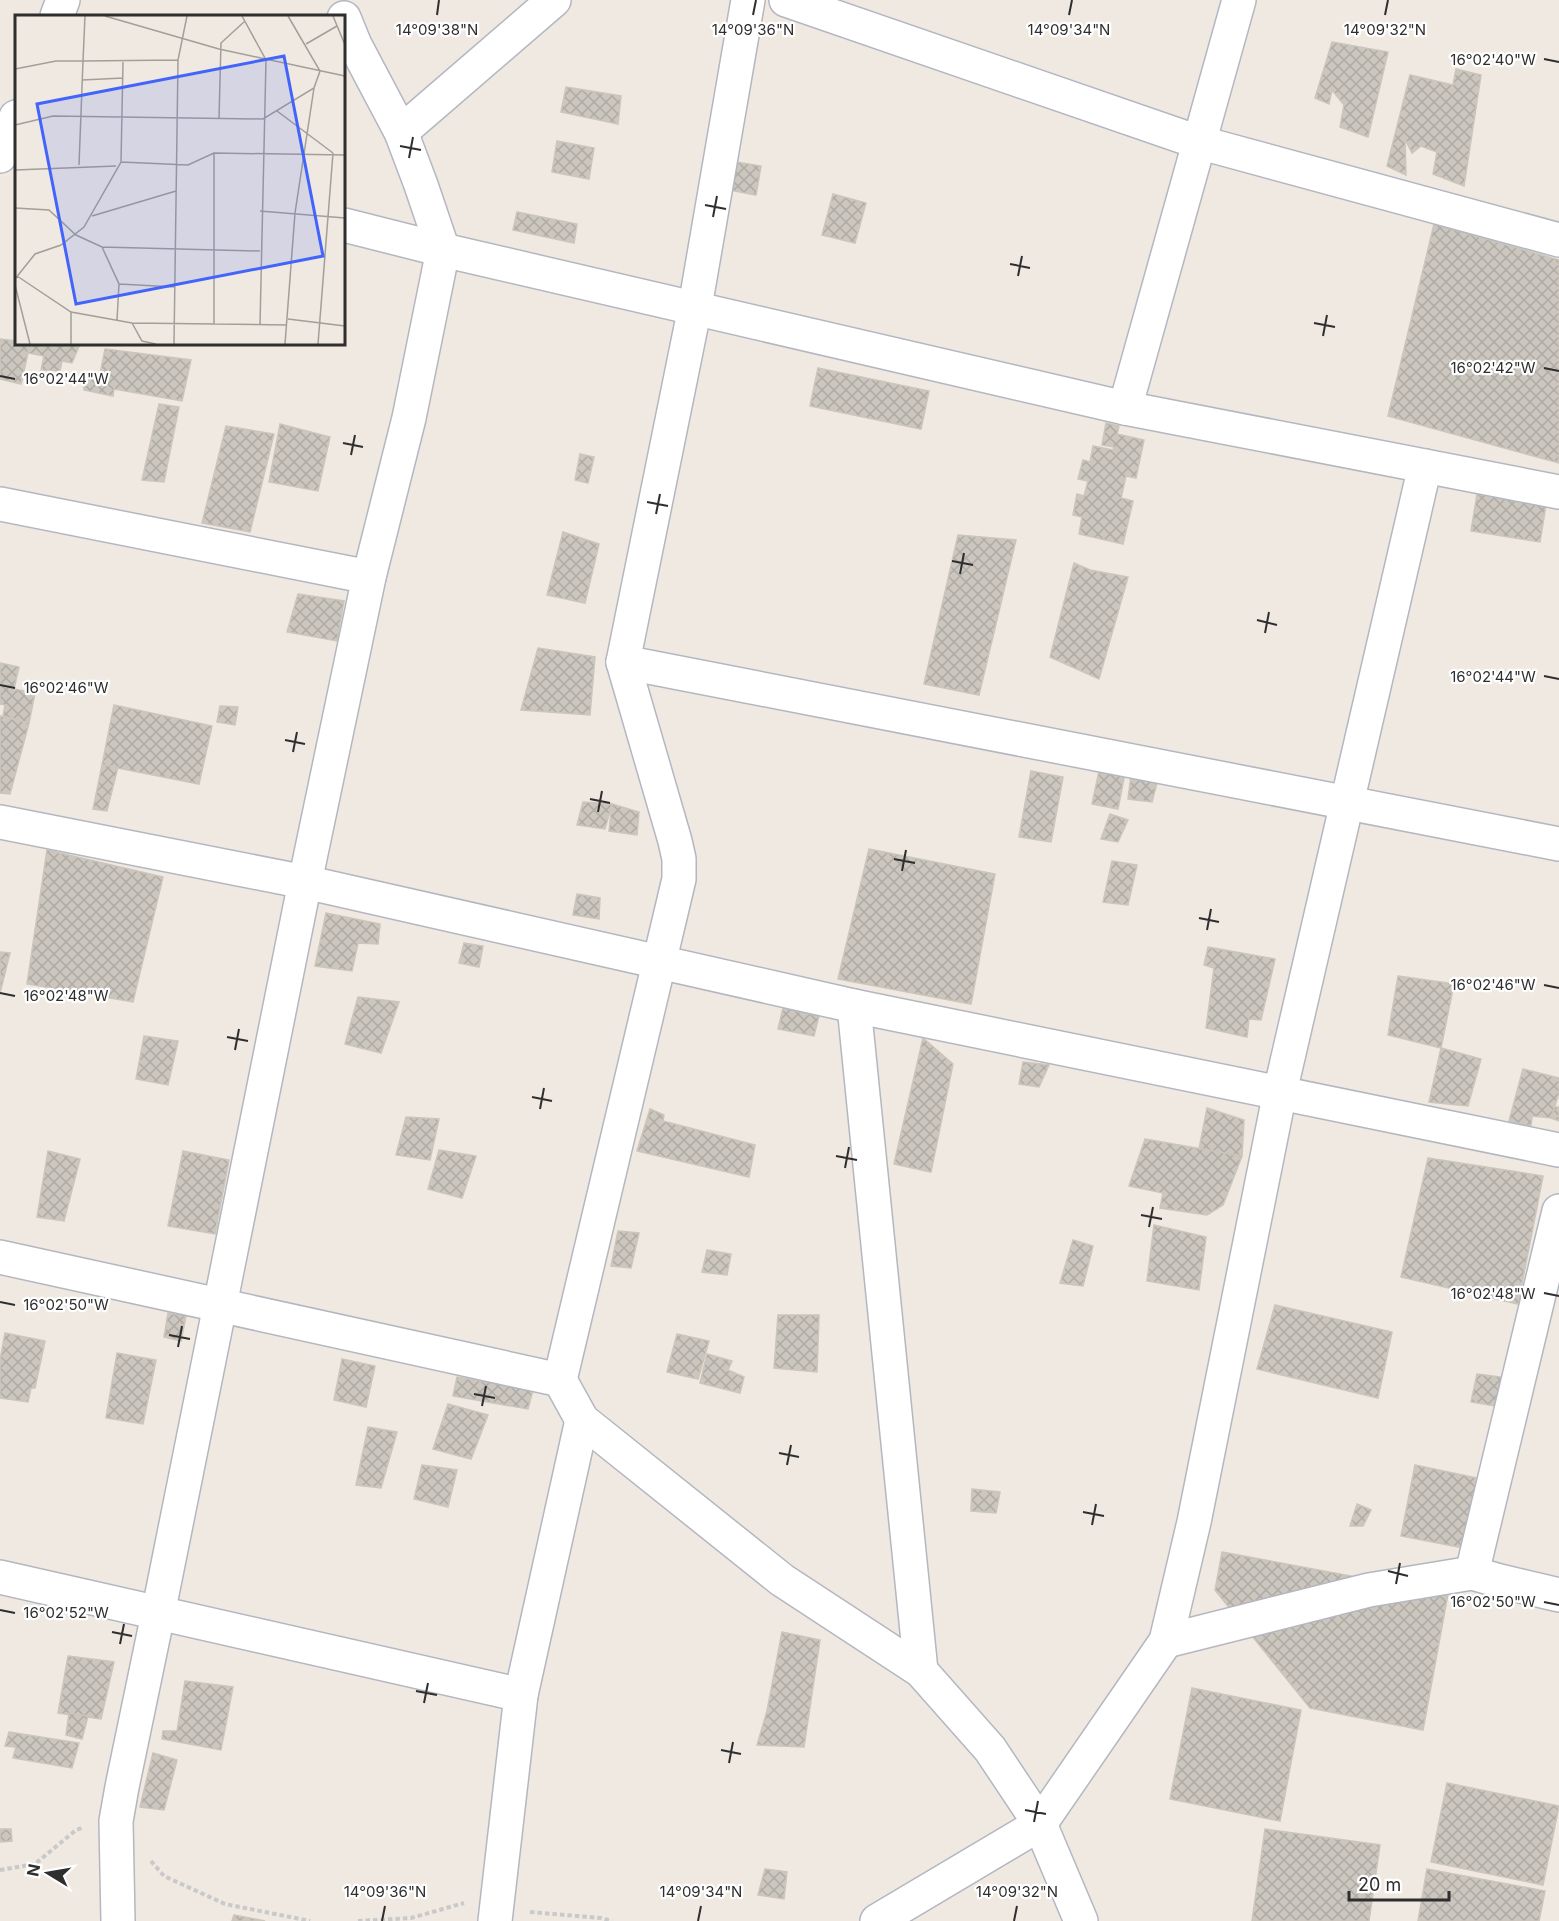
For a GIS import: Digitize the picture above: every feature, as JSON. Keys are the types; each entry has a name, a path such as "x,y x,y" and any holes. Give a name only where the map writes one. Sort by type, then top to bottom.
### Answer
{"street":[{"path":"57,15 63,0"},
{"path":"336,0 342,15"},
{"path":"402,132 554,0"},
{"path":"748,0 695,307 624,662 679,859 679,879 560,1380 582,1420 782,1580 921,1671 990,1749 1040,1824 1081,1921"},
{"path":"786,0 1198,142 1559,240"},
{"path":"1125,408 1239,0"},
{"path":"118,1921 116,1821 305,882 369,577 409,418 443,250 402,132 355,45 345,22"},
{"path":"345,225 1125,408 1559,492"},
{"path":"877,1921 1040,1824 1166,1641 1194,1522 1280,1092 1425,466"},
{"path":"0,504 369,577"},
{"path":"624,662 1559,844"},
{"path":"0,822 305,882 854,1006 1559,1150"},
{"path":"854,1006 921,1671"},
{"path":"1472,1573 1559,1211"},
{"path":"0,1257 560,1380"},
{"path":"495,1921 521,1695 582,1420"},
{"path":"1166,1641 1369,1590 1472,1573 1559,1595"},
{"path":"0,1577 521,1695"}],"path":[{"path":"0,1870 35,1864 75,1830 116,1821"},
{"path":"150,1860 164,1876 225,1904 310,1921"}],"building":[{"path":"1332,42 1388,52 1368,137 1340,127 1344,105 1332,90 1329,104 1315,98"},
{"path":"1456,69 1481,75 1464,186 1433,174 1437,152 1421,146 1412,153 1405,139 1406,175 1387,166 1410,75 1453,85"},
{"path":"566,87 621,96 618,124 561,112"},
{"path":"557,141 594,148 589,179 552,172"},
{"path":"724,160 761,166 756,195 719,188"},
{"path":"833,194 866,203 855,243 822,235"},
{"path":"517,212 577,224 574,243 513,230"},
{"path":"1434,224 1559,260 1559,463 1388,416"},
{"path":"0,339 15,341 15,345 30,345 21,384 0,379"},
{"path":"30,345 80,345 72,363 62,361 60,371 41,370 44,356 28,353"},
{"path":"105,349 191,360 182,401 114,389 113,396 84,390 84,376 99,379"},
{"path":"818,368 929,391 921,429 810,406"},
{"path":"159,404 179,407 164,482 142,480"},
{"path":"1106,423 1119,426 1117,434 1144,440 1136,478 1126,476 1121,498 1133,501 1123,544 1079,534 1082,517 1073,515 1077,494 1084,496 1088,481 1078,479 1083,460 1090,462 1093,446 1113,450 1114,447 1102,445"},
{"path":"280,424 330,437 318,491 269,482"},
{"path":"226,426 274,434 250,532 202,523"},
{"path":"580,454 594,457 588,483 575,480"},
{"path":"1477,494 1546,505 1540,542 1471,531"},
{"path":"563,532 599,544 585,603 547,595"},
{"path":"958,535 1016,540 979,695 924,684"},
{"path":"1074,563 1090,570 1128,577 1099,679 1050,657"},
{"path":"298,594 344,601 337,641 287,632"},
{"path":"538,648 595,657 590,715 521,710"},
{"path":"0,663 19,667 14,689 35,693 29,723 3,716 5,705 0,704"},
{"path":"114,705 212,726 199,784 102,765"},
{"path":"220,706 238,707 235,725 217,722"},
{"path":"0,716 29,723 10,794 0,793"},
{"path":"102,765 118,767 107,811 93,809"},
{"path":"1031,771 1063,777 1051,842 1019,837"},
{"path":"1099,771 1125,773 1118,809 1092,804"},
{"path":"1131,775 1158,779 1152,802 1128,799"},
{"path":"583,802 612,804 605,829 577,825"},
{"path":"612,804 639,812 637,835 609,831"},
{"path":"1110,814 1128,820 1118,842 1101,839"},
{"path":"869,849 995,874 971,1004 838,979"},
{"path":"47,850 163,877 133,1002 27,984"},
{"path":"1112,861 1137,865 1128,905 1103,902"},
{"path":"577,894 600,898 599,919 573,915"},
{"path":"326,913 380,924 378,944 358,943 352,971 315,966"},
{"path":"464,943 483,946 479,967 459,963"},
{"path":"1208,947 1275,959 1261,1020 1249,1019 1247,1037 1206,1028 1214,968 1204,965"},
{"path":"0,952 10,953 0,993"},
{"path":"1398,976 1454,984 1441,1048 1388,1035"},
{"path":"358,997 399,1002 381,1053 345,1044"},
{"path":"783,1008 819,1016 814,1036 778,1029"},
{"path":"144,1036 178,1041 168,1085 136,1079"},
{"path":"923,1038 953,1064 931,1172 894,1164"},
{"path":"1441,1048 1481,1059 1468,1106 1429,1102"},
{"path":"1023,1062 1049,1065 1039,1087 1019,1084"},
{"path":"1523,1069 1559,1078 1559,1093 1551,1118 1532,1116 1531,1126 1509,1121"},
{"path":"1555,1107 1559,1107 1559,1121 1551,1118"},
{"path":"1207,1108 1244,1120 1242,1156 1199,1149"},
{"path":"650,1109 664,1115 663,1121 755,1145 749,1177 637,1151"},
{"path":"406,1117 439,1119 430,1160 396,1155"},
{"path":"1145,1139 1242,1156 1223,1205 1207,1215 1160,1208 1163,1193 1129,1186"},
{"path":"439,1150 476,1156 462,1198 428,1189"},
{"path":"48,1151 80,1159 64,1221 37,1217"},
{"path":"183,1151 229,1160 215,1234 168,1226"},
{"path":"1428,1158 1543,1176 1518,1304 1401,1277"},
{"path":"1154,1225 1206,1237 1199,1290 1147,1281"},
{"path":"618,1231 639,1233 631,1268 611,1266"},
{"path":"1073,1240 1093,1246 1083,1286 1060,1283"},
{"path":"707,1250 731,1254 727,1275 702,1272"},
{"path":"1275,1305 1392,1332 1378,1398 1257,1369"},
{"path":"168,1313 186,1316 181,1341 164,1337"},
{"path":"778,1315 819,1315 817,1372 774,1368"},
{"path":"5,1333 45,1341 35,1388 31,1388 28,1402 0,1398 0,1360"},
{"path":"677,1334 709,1341 698,1379 667,1372"},
{"path":"117,1353 156,1360 143,1424 106,1418"},
{"path":"707,1354 732,1361 728,1370 744,1377 740,1393 700,1383"},
{"path":"342,1359 375,1366 366,1407 334,1400"},
{"path":"1477,1374 1507,1378 1501,1407 1471,1402"},
{"path":"457,1377 533,1390 528,1409 453,1396"},
{"path":"448,1404 488,1415 471,1459 433,1449"},
{"path":"368,1427 397,1432 381,1488 356,1485"},
{"path":"422,1465 457,1470 448,1507 414,1499"},
{"path":"1415,1465 1477,1478 1464,1548 1401,1536"},
{"path":"972,1489 1000,1492 996,1513 971,1511"},
{"path":"1357,1504 1371,1510 1363,1526 1350,1526"},
{"path":"1222,1552 1448,1594 1423,1730 1310,1708 1215,1590"},
{"path":"782,1632 820,1640 804,1747 757,1745 767,1711"},
{"path":"68,1656 114,1662 101,1719 58,1713"},
{"path":"185,1681 233,1687 221,1750 162,1739 163,1731 177,1731"},
{"path":"1192,1688 1301,1710 1280,1821 1170,1799"},
{"path":"69,1713 88,1716 82,1739 66,1735"},
{"path":"9,1732 79,1743 72,1768 13,1758 16,1747 5,1746"},
{"path":"153,1753 177,1760 164,1810 140,1807"},
{"path":"1447,1783 1559,1806 1543,1885 1431,1862"},
{"path":"0,1829 11,1829 12,1841 0,1842"},
{"path":"1265,1829 1380,1845 1369,1921 1252,1921"},
{"path":"765,1869 787,1872 784,1899 758,1895"},
{"path":"1427,1869 1545,1891 1539,1921 1418,1921"},
{"path":"234,1915 265,1921 232,1921"}]}
